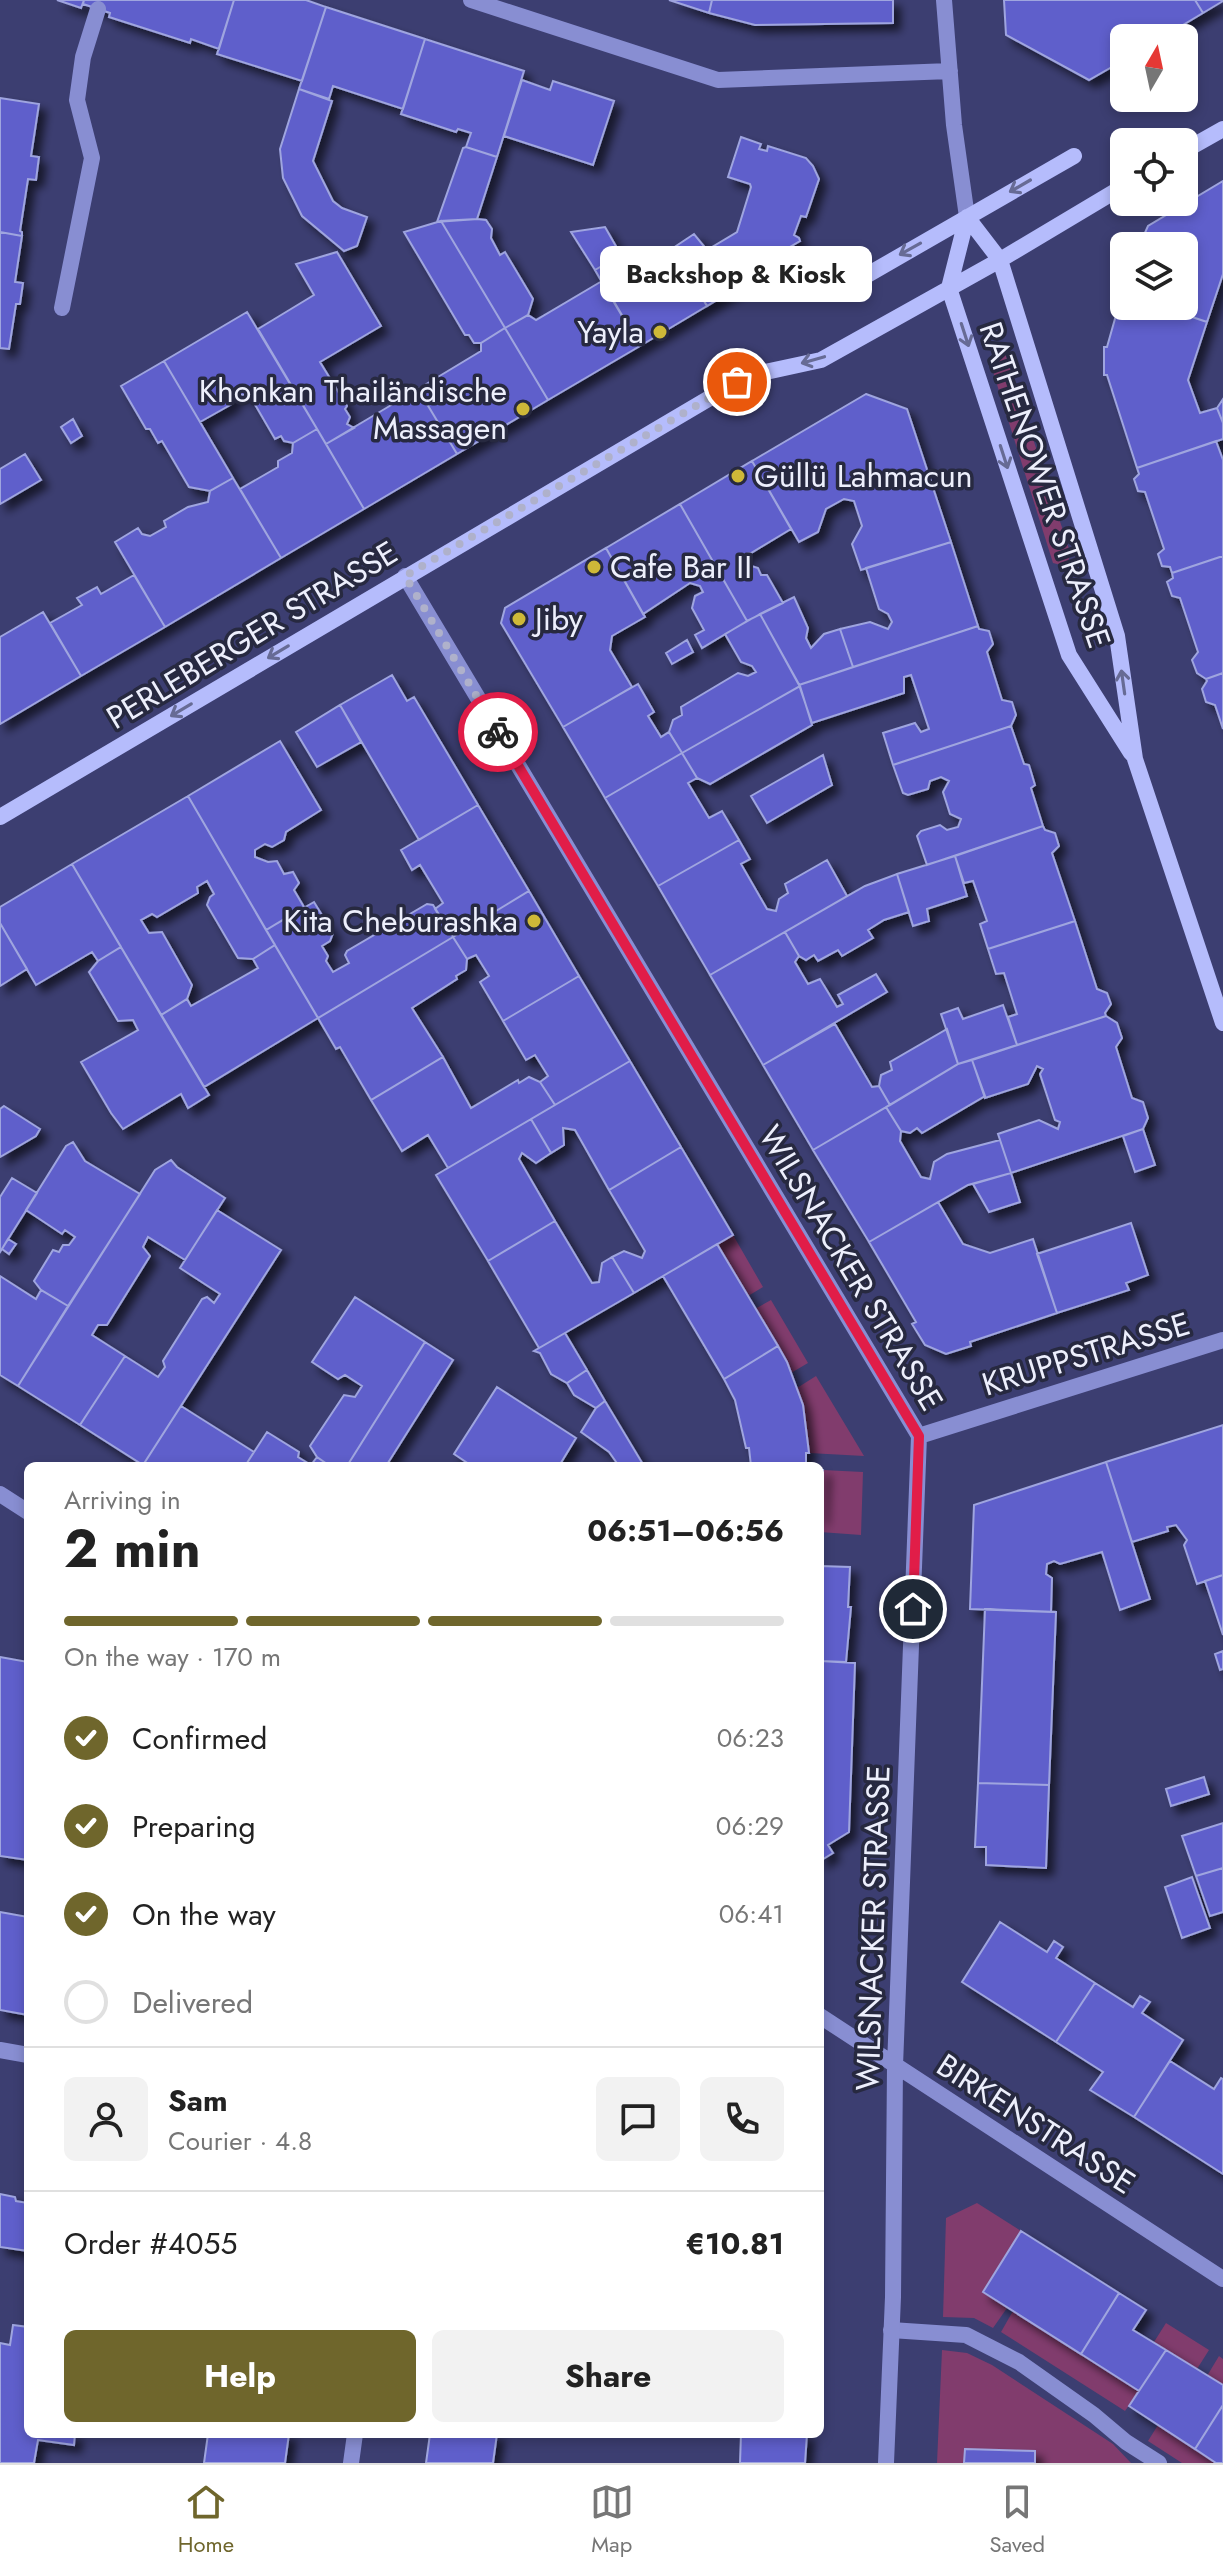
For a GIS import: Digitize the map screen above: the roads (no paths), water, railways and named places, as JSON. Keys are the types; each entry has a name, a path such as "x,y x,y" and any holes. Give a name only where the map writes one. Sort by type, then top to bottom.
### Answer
{"main road":[{"path":"1198,143 1223,129"},
{"path":"855,282 1074,156"},
{"name":"PERLEBERGER STRASSE","path":"0,817 747,376 821,360 1110,194"},
{"name":"RATHENOWER STRASSE","path":"967,217 1000,260 1117,636 1135,759 1223,1023"},
{"name":"RATHENOWER STRASSE","path":"967,217 949,288 1069,655 1135,759"}],"street":[{"path":"471,0 718,80 950,71"},
{"name":"RATHENOWER STRASSE","path":"944,0 954,125 967,217"},
{"path":"62,308 92,158 77,100 83,57 98,9"},
{"name":"WILSNACKER STRASSE","path":"405,576 919,1436 895,2066 886,2463"},
{"name":"KRUPPSTRASSE","path":"919,1436 1223,1340"},
{"path":"0,1494 24,1509"},
{"name":"BIRKENSTRASSE","path":"824,2019 1223,2279"},
{"path":"0,2050 24,2054"},
{"path":"891,2330 966,2335 1019,2362 1159,2463"},
{"path":"351,2463 354,2438"}],"place":[{"name":"Yayla","path":"660,332"},
{"name":"Backshop & Kiosk","path":"737,382"},
{"name":"Khonkan Thailändische Massagen","path":"523,409"},
{"name":"Güllü Lahmacun","path":"738,476"},
{"name":"Cafe Bar II","path":"594,567"},
{"name":"Jiby","path":"519,619"},
{"name":"Kita Cheburashka","path":"534,921"}]}
